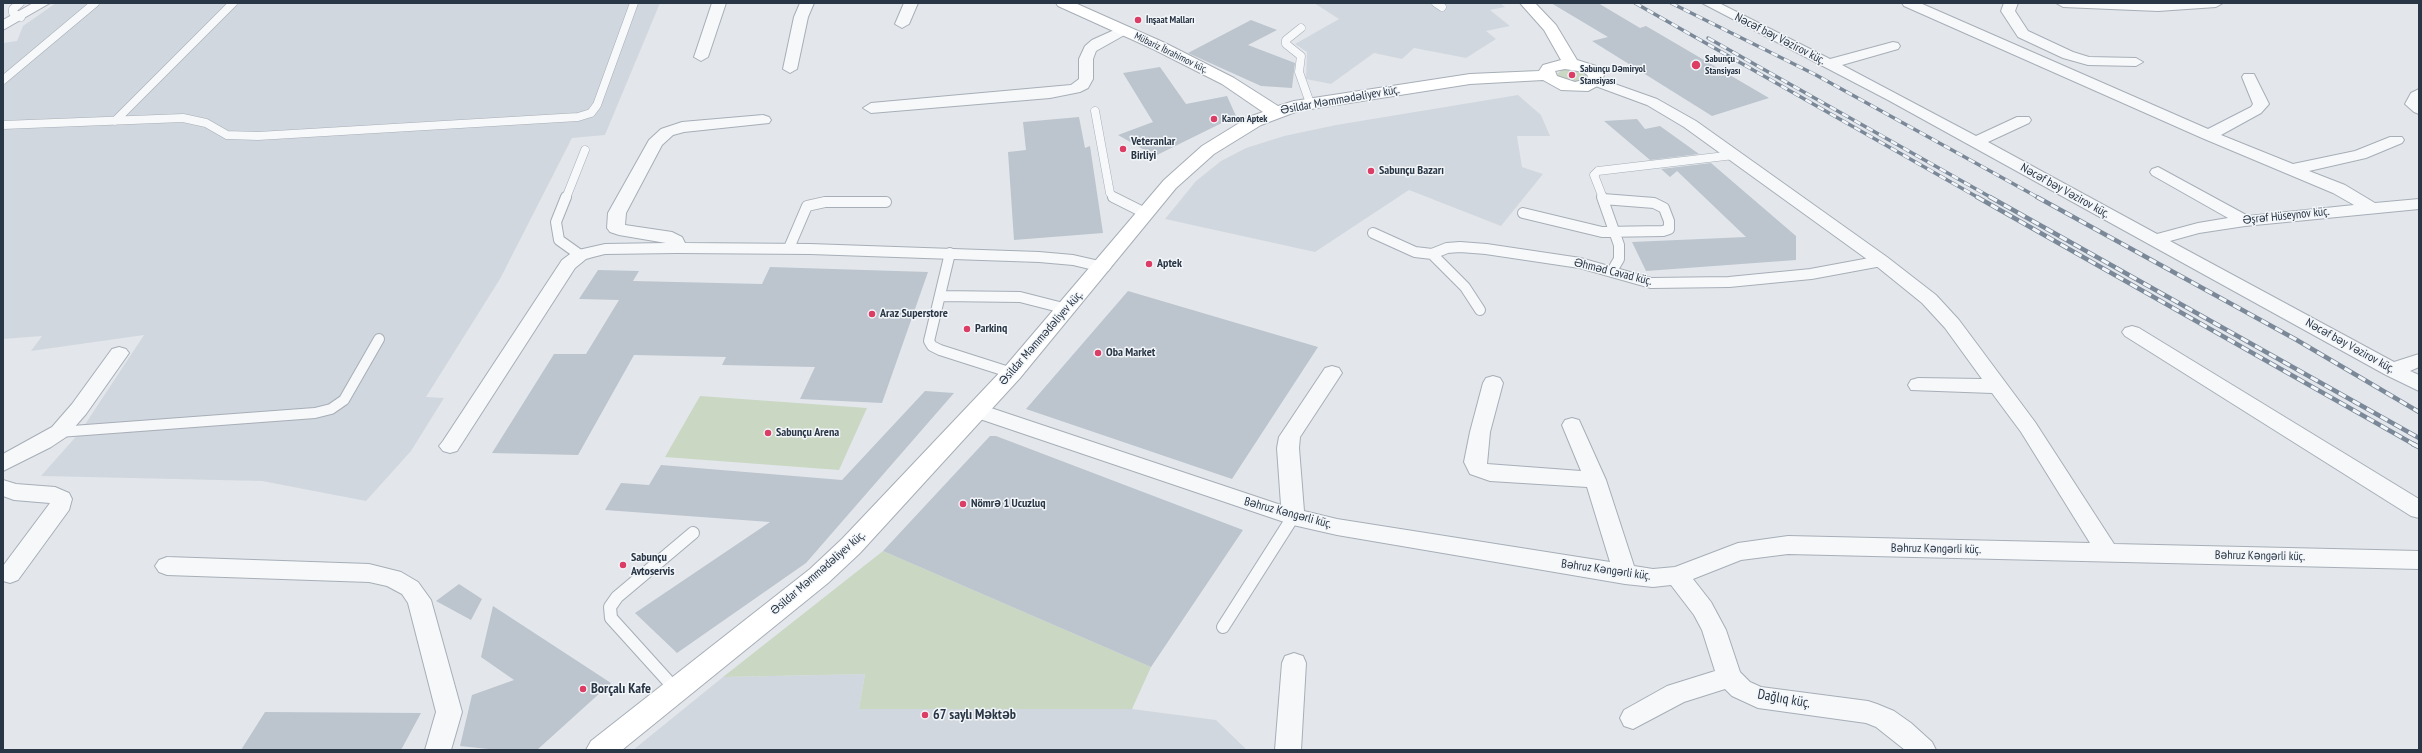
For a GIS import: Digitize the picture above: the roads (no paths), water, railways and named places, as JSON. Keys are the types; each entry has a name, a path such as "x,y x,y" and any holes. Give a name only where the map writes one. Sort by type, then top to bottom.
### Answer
{"street":[{"path":"3,26 21,10 43,3"},
{"path":"701,57 714,14 720,3"},
{"path":"790,69 801,17 806,3"},
{"path":"902,24 911,3"},
{"name":"Mübariz İbrahimov küç.","path":"1063,3 1123,30 1228,81 1275,112"},
{"path":"1527,3 1551,28 1571,64"},
{"name":"Nəcəf bəy Vəzirov küç.","path":"1709,3 1830,64 2419,384"},
{"path":"1909,3 2208,135 2339,189 2369,207"},
{"path":"2011,3 2008,11 2011,17 2023,34 2031,39 2088,62 2136,62"},
{"path":"2064,3 2158,7 2216,3"},
{"path":"871,108 1050,93 1075,89 1083,84 1086,79 1086,59 1090,49 1097,43 1123,30"},
{"path":"1830,64 1893,46"},
{"path":"1571,64 1590,69 1596,75 1595,81 1588,86 1569,87 1554,82 1547,75 1547,71 1553,66 1571,64"},
{"name":"Əsildar Məmmədəliyev küç.","path":"600,750 677,691 819,576 851,546 1012,373 1170,184 1208,150 1231,134 1275,112 1310,103 1470,79 1547,75"},
{"path":"2208,135 2256,110 2261,104 2249,77"},
{"path":"1595,81 1623,90 1672,113 1734,155 1881,261 1938,308 2028,427 2108,553"},
{"path":"2419,94 2416,96 2413,104 2419,109"},
{"path":"677,248 676,241 666,236 625,231 616,228 617,212 655,143 667,132 682,127 762,120"},
{"path":"1975,142 2023,120"},
{"path":"2293,169 2360,155 2396,140"},
{"path":"2158,172 2245,221"},
{"name":"Əşrəf Hüseynov küç.","path":"2154,240 2198,228 2245,221 2369,207 2419,204"},
{"path":"2393,205 2419,219"},
{"path":"450,446 568,264 580,255 605,249 789,248 1039,256 1073,260 1102,267"},
{"path":"2132,332 2419,510"},
{"path":"3,464 38,446 59,432 79,409 119,352"},
{"path":"2393,370 2419,360"},
{"path":"1293,517 1288,448 1290,437 1332,373"},
{"path":"1493,383 1480,432 1476,462 1478,469 1490,473 1596,480"},
{"path":"1918,385 1998,386"},
{"name":"Bəhruz Kəngərli küç.","path":"978,411 1293,517 1337,527 1653,578 1677,576 1738,552 1788,545 2419,560"},
{"path":"1572,425 1596,480 1625,574"},
{"path":"3,488 14,492 55,495 60,499 61,504 30,544 10,574"},
{"path":"167,566 369,573 393,578 410,588 419,600 449,712 446,731 438,750"},
{"path":"1633,718 1676,694 1729,677 1714,630 1703,609 1677,576"},
{"path":"1288,750 1294,663"},
{"name":"Dağlıq küç.","path":"1729,677 1741,689 1758,697 1868,712 1885,719 1902,731 1923,750"}],"lane":[{"path":"3,80 95,3"},
{"path":"115,121 233,3"},
{"path":"3,125 189,119 206,123 227,135 258,136 578,117 591,113 597,105 634,3"},
{"path":"1301,28 1286,40 1286,44 1301,56 1299,72 1310,103"},
{"path":"1095,111 1110,193 1116,200 1145,213"},
{"path":"580,255 559,240 556,222 585,150"},
{"path":"1612,271 1619,259 1615,232 1594,175 1598,171 1734,155"},
{"path":"1523,213 1580,228 1615,232 1663,231 1669,229 1669,221 1664,208 1654,203 1604,199"},
{"path":"789,248 807,206 824,202 886,202"},
{"name":"Əhməd Cavad küç.","path":"1373,233 1415,252 1432,254 1447,248 1486,249 1580,263 1651,283 1673,284 1729,282 1811,274 1881,261"},
{"path":"950,253 929,341 932,346 1012,373"},
{"path":"1432,254 1465,287 1480,310"},
{"path":"940,296 1020,297 1067,309"},
{"path":"59,432 80,432 308,414 331,409 344,400 379,339"},
{"path":"1223,627 1293,517"},
{"path":"677,691 611,618 610,607 617,597 693,533"}],"railway":[{"path":"1635,3 1979,198"},
{"path":"1671,3 1816,75 2039,198"},
{"path":"1708,38 1992,198"},
{"path":"1977,197 2415,445"},
{"path":"1990,197 2419,438"},
{"path":"2037,197 2295,339 2419,412"},
{"path":"2415,445 2419,447"}],"place":[{"name":"İnşaat Malları","path":"1138,20"},
{"name":"Sabunçu Stansiyası","path":"1696,65"},
{"name":"Sabunçu Dəmiryol Stansiyası","path":"1572,75"},
{"name":"Kanon Aptek","path":"1214,119"},
{"name":"Veteranlar Birliyi","path":"1123,149"},
{"name":"Sabunçu Bazarı","path":"1371,171"},
{"name":"Aptek","path":"1149,264"},
{"name":"Araz Superstore","path":"872,314"},
{"name":"Parkinq","path":"967,329"},
{"name":"Oba Market","path":"1098,353"},
{"name":"Sabunçu Arena","path":"768,433"},
{"name":"Nömrə 1 Ucuzluq","path":"963,504"},
{"name":"Sabunçu Avtoservis","path":"623,565"},
{"name":"Borçalı Kafe","path":"583,689"},
{"name":"67 saylı Məktəb","path":"925,715"}]}
